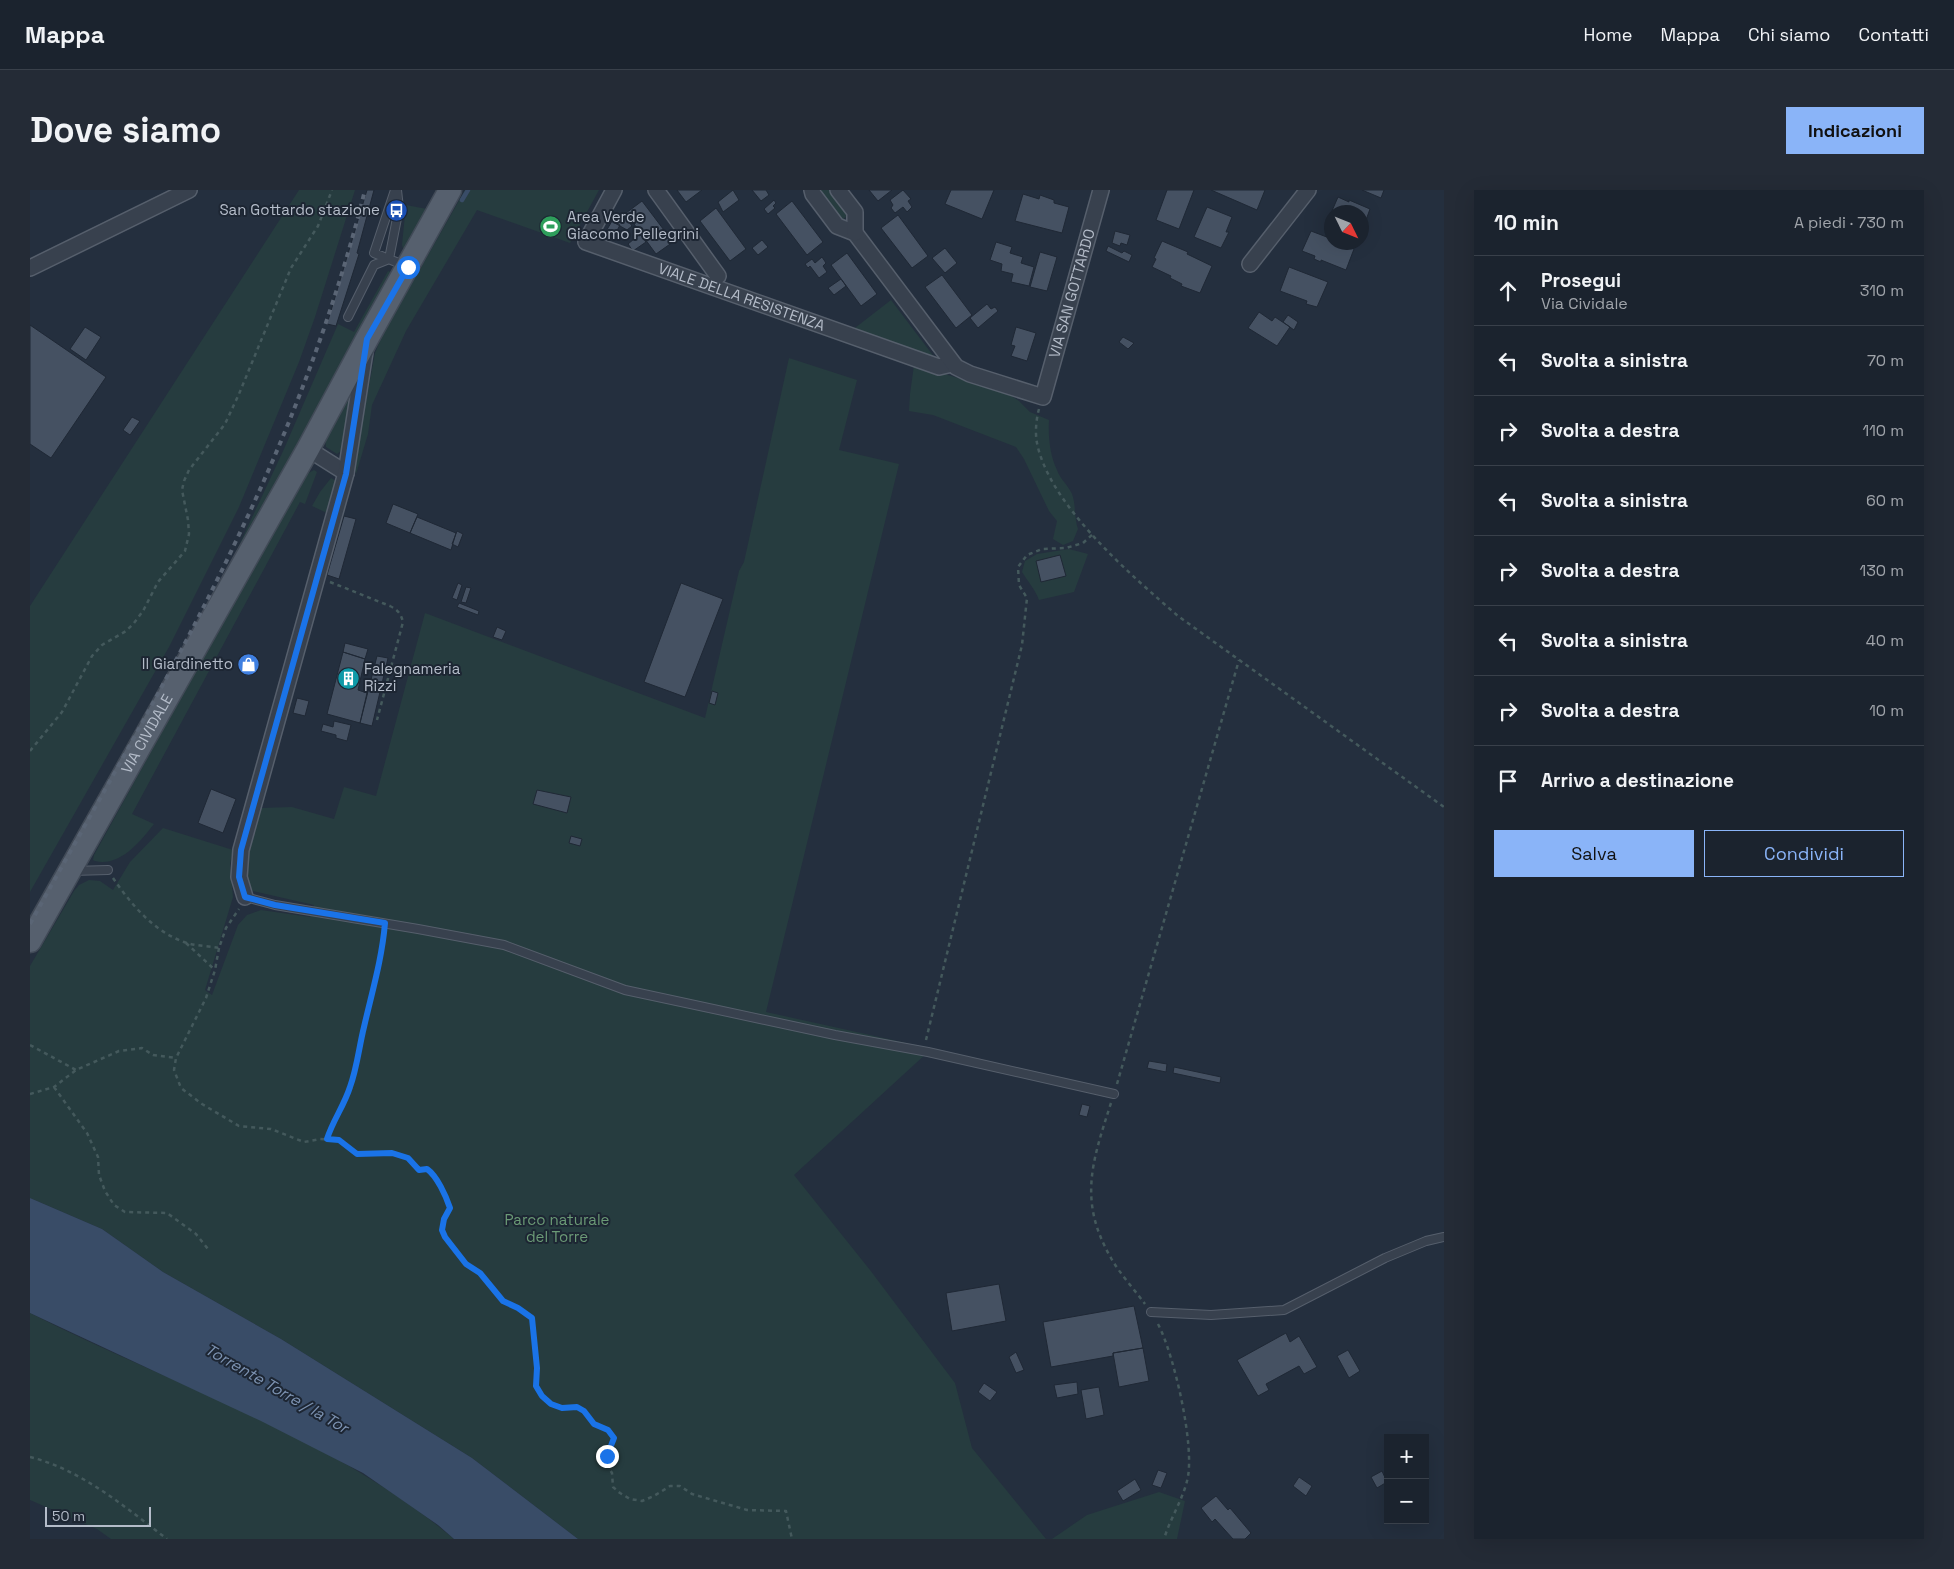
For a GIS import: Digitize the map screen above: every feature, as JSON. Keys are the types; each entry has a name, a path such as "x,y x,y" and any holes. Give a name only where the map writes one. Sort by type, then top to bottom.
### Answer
{"main road":[{"name":"VIA CIVIDALE","path":"30,942 308,449 367,339 398,263 450,190"}],"street":[{"path":"30,268 189,190"},
{"name":"VIALE DELLA RESISTENZA","path":"614,190 586,242 939,367 952,364"},
{"name":"VIALE DELLA RESISTENZA","path":"656,190 718,276"},
{"name":"VIALE DELLA RESISTENZA","path":"812,190 837,226 855,233 952,364 964,373 1043,396"},
{"path":"838,190 855,212 855,233"},
{"name":"VIA SAN GOTTARDO","path":"1043,396 1101,190"},
{"path":"1250,264 1308,190"},
{"name":"VIA CIVIDALE","path":"245,897 239,877 241,850 317,577 351,476 367,339"},
{"path":"308,449 351,476"}],"lane":[{"path":"396,190 374,253 398,263"},
{"path":"396,190 399,208 398,263"},
{"path":"348,317 374,265 398,263"},
{"path":"70,871 108,870"},
{"path":"245,897 275,905 504,945 625,990 1114,1094"},
{"path":"1152,1312 1211,1315 1284,1310 1385,1258 1444,1237"}],"path":[{"path":"30,751 62,712 92,656 102,645 126,631 134,623 143,611 158,582 185,551 189,534 182,490 184,481 189,470 225,424 291,268 318,226 332,190"},
{"path":"1038,415 1036,442 1044,466 1066,504 1140,583 1163,603 1239,660 1444,807"},
{"path":"923,1052 1022,645 1026,598 1019,585 1018,567 1027,555 1042,549 1066,548 1083,543 1093,534"},
{"path":"317,577 390,606 398,611 401,616 403,622 377,720"},
{"path":"1164,1539 1187,1482 1190,1462 1188,1438 1165,1337 1152,1312 1111,1259 1097,1230 1090,1204 1091,1174 1099,1140 1114,1094 1239,660"},
{"path":"108,870 126,896 152,924 184,942 215,970"},
{"path":"245,897 241,907 226,928 206,998 176,1058 174,1070 181,1088 202,1104 239,1126 271,1128 304,1142 327,1139 339,1140 357,1154 392,1153 408,1158 419,1170 427,1169 434,1174 450,1208 444,1219 442,1230 445,1237 466,1264 480,1273 503,1301 518,1308 532,1318 537,1368 536,1386 542,1396 551,1404 562,1408 577,1407 584,1411 594,1424 608,1430 614,1438 607,1456 606,1465 612,1474 613,1487 630,1499 642,1501 670,1486 680,1486 692,1494 747,1510 786,1511 792,1539"},
{"path":"327,1139 333,1121 341,1110 351,1086 358,1060 383,948 385,923"},
{"path":"184,942 219,948"},
{"path":"30,1045 76,1070"},
{"path":"30,1094 54,1086 76,1070 119,1051 142,1048 153,1055 176,1058"},
{"path":"54,1086 87,1133 98,1157 99,1175 105,1191 114,1205 125,1212 167,1213 196,1234 208,1249"},
{"path":"30,1457 49,1461 111,1495 167,1539"}],"green space":[{"path":"299,190 355,190 299,362 239,507 169,647 30,892 30,606"},
{"path":"436,190 442,190 406,249 403,248 406,205 427,209"},
{"path":"465,190 599,190 570,243 477,210 406,331 372,405 368,434 356,474 354,466 375,353 382,336"},
{"path":"818,190 833,190 850,214 839,222"},
{"path":"388,271 395,274 222,582 284,449 338,324 354,332"},
{"path":"891,300 938,362 851,331"},
{"name":"Parco naturale del Torre","path":"789,358 857,380 839,450 899,464 766,1012 929,1048 928,1052 794,1175 870,1270 955,1383 972,1448 1046,1539 578,1539 472,1458 281,1339 163,1272 102,1229 30,1198 30,966 74,891 79,885 89,880 100,881 113,890 130,862 163,828 233,850 230,864 233,897 205,990 212,995 238,925 247,915 261,910 310,917 314,905 253,891 249,888 245,872 261,808 292,807 334,819 344,787 376,796 425,613 705,718 739,571 744,562"},
{"path":"914,365 1005,392 1019,401 1030,412 1049,420 1051,452 1058,473 1073,498 1078,529 1073,541 1063,545 1053,539 1057,521 1049,511 1024,459 1016,447 933,415 909,411"},
{"path":"352,390 342,450 337,454 326,447 325,437"},
{"path":"314,470 317,472 305,504 300,502 132,814 154,824 129,852 121,857 104,862 93,860 94,855 303,476"},
{"path":"331,478 336,481 327,513 312,506"},
{"path":"1069,549 1088,554 1074,592 1039,600 1022,572 1025,561 1037,554"},
{"path":"30,1313 250,1414 304,1441 356,1470 407,1503 454,1539 111,1539 97,1529 30,1500"},
{"path":"1159,1492 1185,1501 1177,1539 1052,1539 1087,1515"}],"water":[{"name":"Torrente Torre / la Tor","path":"30,1198 102,1229 163,1272 281,1339 472,1458 578,1539 454,1539 438,1525 363,1473 261,1421 30,1313"}],"building":[{"path":"367,190 374,190 357,253 359,254 336,326 327,324"},
{"path":"677,190 702,190 686,202"},
{"path":"733,190 739,200 723,212 718,202"},
{"path":"752,190 766,190 769,195 761,201"},
{"path":"869,190 892,190 878,201"},
{"path":"903,190 911,199 908,201 912,207 907,212 903,207 895,213 891,208 893,205 890,200"},
{"path":"951,190 994,190 982,219 945,204"},
{"path":"1167,190 1194,190 1179,229 1156,220"},
{"path":"1211,190 1265,190 1257,210"},
{"path":"1362,190 1384,190 1381,198"},
{"path":"1023,194 1039,199 1040,195 1054,200 1054,203 1069,207 1062,233 1015,221"},
{"path":"1338,197 1361,205 1335,205"},
{"path":"774,200 776,203 773,206 775,208 768,214 764,209"},
{"path":"642,201 673,242 656,254 626,213"},
{"path":"792,201 823,242 807,255 776,214"},
{"path":"1207,207 1232,217 1226,232 1229,232 1221,248 1194,237"},
{"path":"716,208 746,249 730,261 700,221"},
{"path":"623,214 632,226 627,230 613,222"},
{"path":"898,215 928,256 912,268 881,228"},
{"path":"612,221 620,225 613,238 605,233"},
{"path":"1115,231 1130,235 1127,245 1121,243 1120,246 1112,243"},
{"path":"1311,231 1324,236 1324,250 1354,250 1346,270 1314,259 1315,256 1302,251"},
{"path":"640,234 646,242 633,251 628,244"},
{"path":"762,240 768,247 758,255 752,248"},
{"path":"1162,241 1188,252 1187,254 1212,266 1200,293 1181,286 1182,284 1170,278 1171,276 1152,267"},
{"path":"996,242 1012,247 1010,253 1023,257 1021,263 1034,267 1029,286 1011,282 1013,274 1001,271 1002,264 990,260"},
{"path":"1108,246 1122,253 1124,251 1132,255 1129,262 1106,251"},
{"path":"945,248 957,263 945,273 932,258"},
{"path":"1040,252 1057,257 1047,291 1030,287"},
{"path":"847,253 877,294 861,306 831,265"},
{"path":"822,257 826,263 823,266 827,272 819,278 810,266 808,268 805,264 812,259 815,263"},
{"path":"1289,267 1328,282 1317,307 1306,304 1307,301 1280,291"},
{"path":"942,275 972,315 956,328 925,287"},
{"path":"841,279 846,286 834,295 828,288"},
{"path":"987,304 991,309 995,307 998,311 978,328 970,318"},
{"path":"1259,312 1272,321 1275,317 1290,327 1277,346 1248,328"},
{"path":"1288,315 1298,322 1294,330 1283,322"},
{"path":"30,325 106,377 51,458 30,444"},
{"path":"85,327 101,337 86,360 70,349"},
{"path":"1016,327 1036,333 1027,361 1011,356 1015,346 1011,345"},
{"path":"1123,337 1134,343 1128,349 1119,342"},
{"path":"132,417 140,421 130,435 123,430"},
{"path":"393,504 418,514 410,533 386,523"},
{"path":"344,516 356,519 339,579 327,575"},
{"path":"417,517 456,533 451,550 410,533"},
{"path":"457,531 463,534 458,547 452,544"},
{"path":"1060,555 1066,576 1041,582 1036,561"},
{"path":"458,583 462,585 457,600 452,598"},
{"path":"681,583 723,599 685,697 644,682"},
{"path":"466,587 471,588 466,603 461,602"},
{"path":"459,603 479,611 478,615 457,607"},
{"path":"497,627 506,631 502,640 493,637"},
{"path":"345,643 368,649 365,659 343,652"},
{"name":"Falegnameria Rizzi","path":"343,652 365,659 358,690 367,693 360,723 327,714"},
{"path":"377,656 388,658 372,726 360,723"},
{"path":"712,691 718,693 715,705 709,703"},
{"path":"297,698 309,701 305,716 293,713"},
{"path":"334,721 351,725 347,741 336,738 336,735 321,731 323,724 333,727"},
{"path":"211,789 236,799 223,833 198,823"},
{"path":"537,790 571,797 567,813 533,804"},
{"path":"571,836 582,839 580,846 569,843"},
{"path":"1149,1061 1167,1064 1166,1072 1147,1068"},
{"path":"1174,1067 1221,1077 1220,1083 1173,1073"},
{"path":"1082,1104 1090,1106 1087,1117 1079,1115"},
{"path":"999,1284 1006,1321 952,1331 946,1293"},
{"path":"1134,1306 1143,1348 1113,1353 1113,1356 1051,1367 1043,1322"},
{"path":"1286,1333 1290,1342 1299,1336 1317,1367 1304,1374 1299,1366 1266,1384 1269,1390 1258,1396 1237,1360"},
{"path":"1143,1348 1149,1381 1119,1387 1113,1353"},
{"path":"1348,1350 1360,1371 1349,1378 1337,1356"},
{"path":"1016,1352 1024,1370 1016,1373 1009,1357"},
{"path":"1077,1382 1078,1394 1057,1398 1054,1385"},
{"path":"984,1383 997,1392 990,1401 978,1392"},
{"path":"1099,1387 1104,1415 1086,1419 1081,1390"},
{"path":"1158,1470 1167,1473 1161,1488 1152,1485"},
{"path":"1382,1471 1384,1484 1377,1488 1371,1477"},
{"path":"1299,1477 1312,1486 1306,1496 1293,1486"},
{"path":"1135,1479 1141,1490 1123,1501 1117,1491"},
{"path":"1216,1496 1228,1510 1230,1508 1251,1533 1245,1539 1233,1539 1215,1519 1212,1522 1201,1508"}],"waterway":[{"path":"462,200 468,190"}],"railway":[{"path":"30,924 188,638 256,499 310,369 340,280 365,190"}],"place":[{"name":"San Gottardo stazione","path":"396,210"},
{"name":"Area Verde Giacomo Pellegrini","path":"551,226"},
{"name":"Il Giardinetto","path":"249,664"},
{"name":"Falegnameria Rizzi","path":"348,678"}],"route":[{"path":"408,267 367,339 354,433 346,474 241,850 239,877 245,897 275,905 385,923 383,948 358,1060 351,1086 341,1110 333,1121 327,1139 339,1140 357,1154 392,1153 408,1158 419,1170 427,1169 434,1174 450,1208 444,1219 442,1230 445,1237 466,1264 480,1273 503,1301 518,1308 532,1318 537,1368 536,1386 542,1396 551,1404 562,1408 577,1407 584,1411 594,1424 603,1426 608,1430 614,1438 607,1456"}]}
